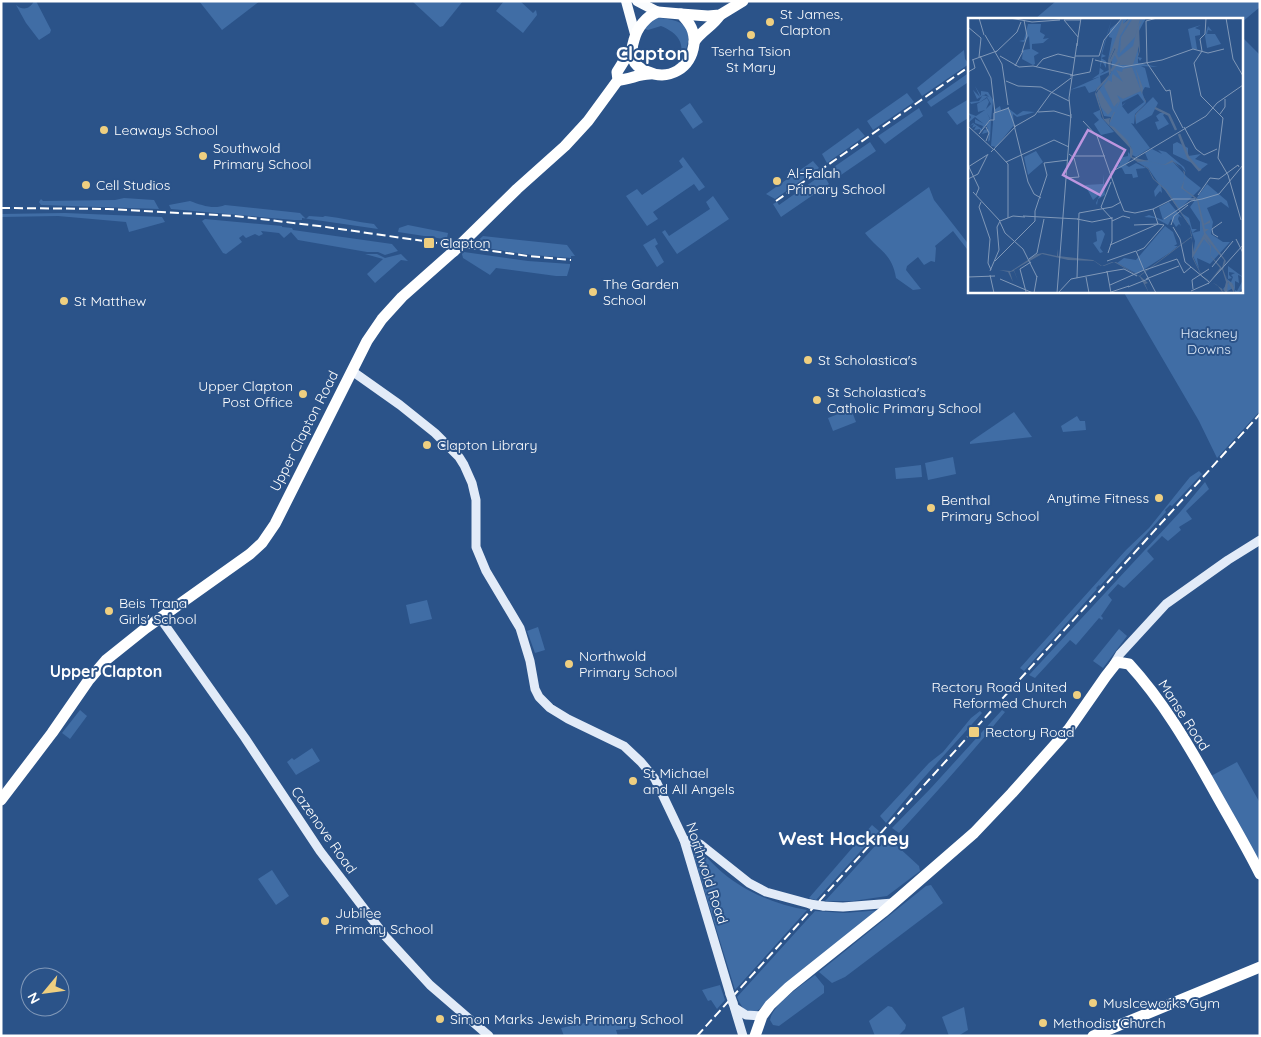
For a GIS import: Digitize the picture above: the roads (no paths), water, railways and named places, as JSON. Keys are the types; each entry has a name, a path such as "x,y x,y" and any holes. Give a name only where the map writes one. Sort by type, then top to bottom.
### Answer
{"highway":[{"path":"694,42 702,31 715,22 720,15 743,1"},
{"path":"652,74 636,64 632,57 635,34 648,18 658,12 708,16 720,15"},
{"path":"618,80 625,80 638,74 664,75 679,70 691,57 694,42 690,24 681,14"},
{"name":"Upper Clapton Road","path":"1,800 52,733 96,670 106,660 160,618 250,554 262,543 274,524 367,341 389,310 419,281 458,248 517,189 565,146 588,121 618,80 617,72 632,48"},
{"path":"755,1036 762,1016 770,1005 789,987 893,903 974,832 1069,729 1114,664 1117,662 1129,664"},
{"name":"Manse Road","path":"1129,664 1145,681 1166,712 1211,785 1260,874"},
{"path":"1093,1036 1260,967"}],"main road":[{"path":"626,1 635,34"},
{"path":"637,1 658,12"}],"street":[{"name":"Northwold Road","path":"352,371 422,422 459,457 472,483 476,500 476,547 486,571 520,628 530,661 535,689 539,697 550,708 568,719 615,740 632,752 655,779 684,840 743,1036"},
{"path":"1114,664 1117,657 1166,604 1260,540"},
{"name":"Cazenove Road","path":"160,618 245,738 320,851 385,936 430,985 489,1036"},
{"path":"1125,650 1124,656 1129,664"},
{"path":"684,840 700,844 749,883 766,892 823,906 843,907 893,903"},
{"path":"733,1002 746,1015 762,1016"}],"railway":[{"path":"776,201 968,67"},
{"path":"1,208 108,209 235,216 528,256 571,260"},
{"path":"697,1036 1260,414"}],"place":[{"name":"St James, Clapton","path":"770,22"},
{"name":"Tserha Tsion St Mary","path":"751,35"},
{"name":"Leaways School","path":"104,130"},
{"name":"Southwold Primary School","path":"203,156"},
{"name":"Al-Falah Primary School","path":"777,181"},
{"name":"Cell Studios","path":"86,185"},
{"name":"Clapton","path":"429,243"},
{"name":"The Garden School","path":"593,292"},
{"name":"St Matthew","path":"64,301"},
{"name":"St Scholastica's","path":"808,360"},
{"name":"Upper Clapton Post Office","path":"303,394"},
{"name":"St Scholastica's Catholic Primary School","path":"817,400"},
{"name":"Clapton Library","path":"427,445"},
{"name":"Anytime Fitness","path":"1159,498"},
{"name":"Benthal Primary School","path":"931,508"},
{"name":"Beis Trana Girls' School","path":"109,611"},
{"name":"Northwold Primary School","path":"569,664"},
{"name":"Rectory Road United Reformed Church","path":"1077,695"},
{"name":"Rectory Road","path":"974,732"},
{"name":"St Michael and All Angels","path":"633,781"},
{"name":"Jubilee Primary School","path":"325,921"},
{"name":"Muslceworks Gym","path":"1093,1003"},
{"name":"Simon Marks Jewish Primary School","path":"440,1019"},
{"name":"Methodist Church","path":"1043,1023"}],"district":[{"name":"Clapton","path":"652,53"},
{"name":"Upper Clapton","path":"106,671"},
{"name":"West Hackney","path":"844,838"}],"park label":[{"name":"Hackney Downs","path":"1209,342"}]}
